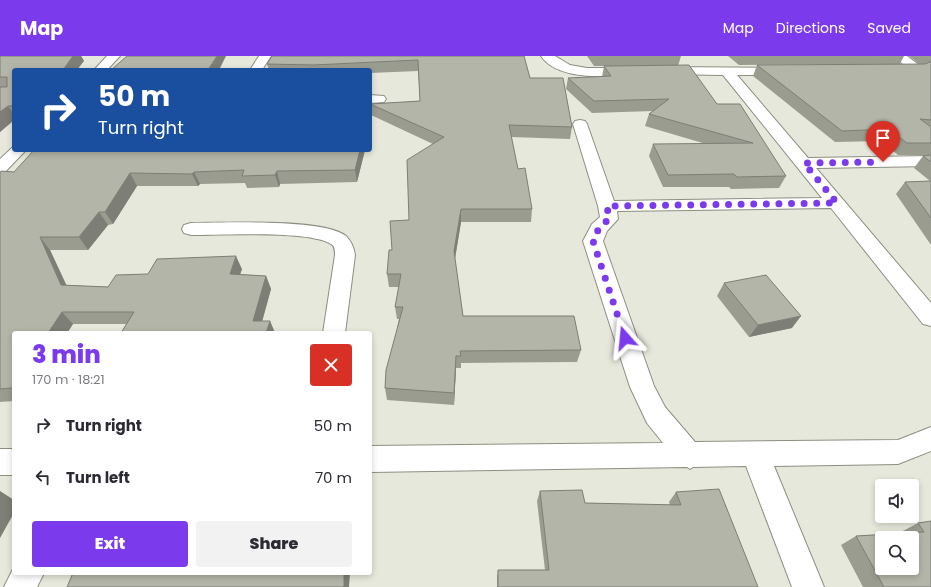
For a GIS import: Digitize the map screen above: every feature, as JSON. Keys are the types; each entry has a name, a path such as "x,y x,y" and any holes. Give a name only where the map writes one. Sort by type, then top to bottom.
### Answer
{"street":[{"path":"102,68 114,56"},
{"path":"257,68 265,56"},
{"path":"547,56 554,63 570,69 587,72 798,70"},
{"path":"899,56 918,69"},
{"path":"886,69 931,69"},
{"path":"727,71 931,318"},
{"path":"580,124 607,206 609,219 599,228 593,241 625,338 642,387 656,415 690,456"},
{"path":"0,168 16,152"},
{"path":"804,163 931,161"},
{"path":"607,206 837,203"},
{"path":"191,229 312,231 337,239 344,246 345,255 334,331"},
{"path":"372,459 690,456 898,452 931,439"},
{"path":"754,454 808,587"},
{"path":"0,462 12,462"},
{"path":"20,587 27,575"}],"building":[{"path":"0,56 73,56 64,68 12,68 12,105 0,112 0,87 7,87 7,77 0,77"},
{"path":"127,56 217,56 209,68 113,68"},
{"path":"272,56 524,56 530,78 563,78 572,127 509,125 518,169 525,168 532,209 461,209 454,251 463,316 574,316 581,350 460,351 461,356 456,356 454,393 385,388 386,370 403,307 395,307 401,274 387,274 389,250 392,250 390,221 409,220 407,160 444,137 372,104 420,101 418,60 313,65 267,64"},
{"path":"931,60 931,120 920,119 931,127 931,143 907,143 889,129 842,131 757,65 925,64"},
{"path":"689,65 717,104 740,104 786,176 737,177 734,174 668,175 653,144 753,143 649,114 669,99 594,101 568,78 611,76 604,66"},
{"path":"32,152 360,152 355,170 277,171 275,175 242,176 244,170 194,172 192,174 130,173 105,212 99,212 79,237 40,237 61,285 108,287 116,275 148,274 157,259 236,256 230,274 266,276 253,321 270,321 267,331 122,331 134,312 62,312 49,331 12,331 12,388 0,389 0,173 1,171 14,172"},
{"path":"931,155 931,162 923,156"},
{"path":"931,181 931,218 905,182"},
{"path":"766,275 801,316 758,325 724,283"},
{"path":"719,489 758,587 498,587 498,570 549,570 540,491 582,490 585,503 681,505 676,492"},
{"path":"931,521 931,587 884,587 877,575 919,575 919,532 924,532 918,523"},
{"path":"875,535 875,571 856,536"},
{"path":"72,575 344,575 344,587 67,587"}],"route":[{"path":"625,338 593,241 599,228 609,219 607,206 837,203 804,163 883,162"}]}
